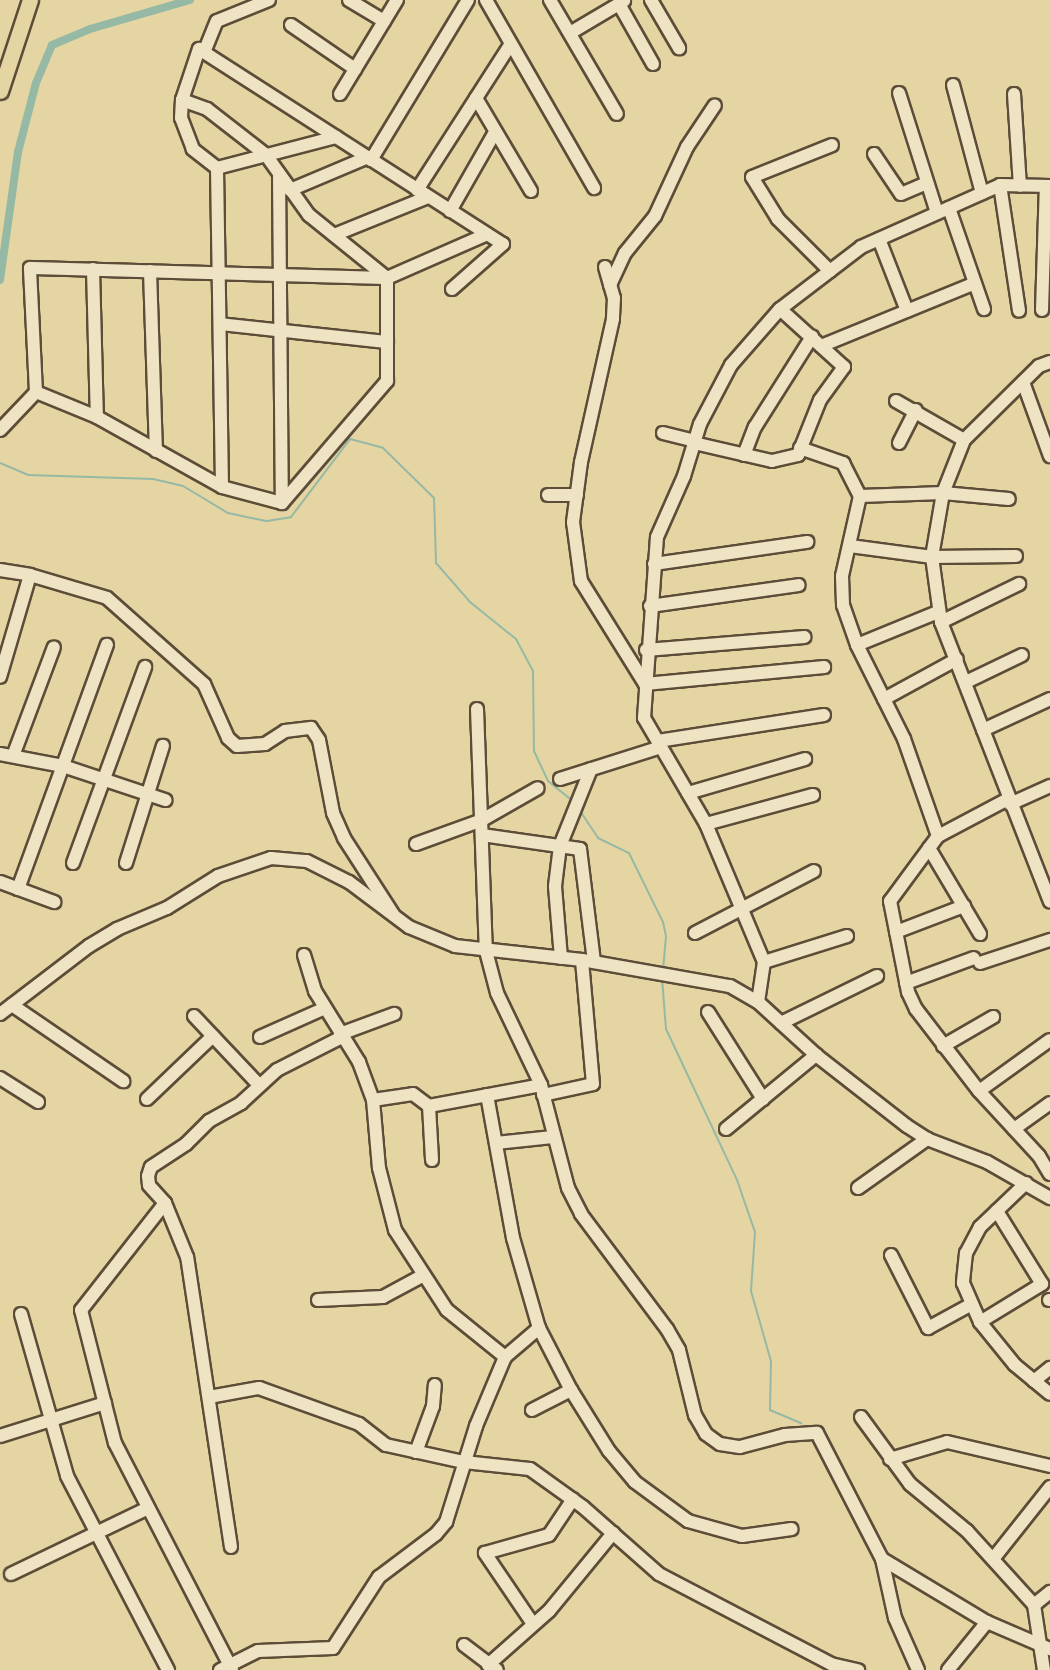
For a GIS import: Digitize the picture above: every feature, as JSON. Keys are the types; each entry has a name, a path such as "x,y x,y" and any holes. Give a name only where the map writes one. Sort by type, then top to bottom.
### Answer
{"main road":[{"path":"0,91 30,0"}],"street":[{"path":"205,50 217,21 269,0"},
{"path":"349,0 384,21"},
{"path":"340,94 397,0"},
{"path":"290,190 369,159 468,0"},
{"path":"486,0 594,188"},
{"path":"550,0 617,114"},
{"path":"651,0 679,48"},
{"path":"570,33 622,2 653,64"},
{"path":"291,25 355,69"},
{"path":"334,235 422,194 476,99 510,45"},
{"path":"217,168 193,149 181,118 182,100 199,49 205,50 422,194 503,244 452,289"},
{"path":"953,85 982,194"},
{"path":"899,93 927,183 943,211 984,309"},
{"path":"1014,94 1020,186"},
{"path":"476,99 531,191"},
{"path":"182,100 207,109 266,155 309,215 387,278"},
{"path":"610,285 626,253 655,216 687,147 715,105"},
{"path":"450,211 495,132"},
{"path":"217,168 336,137"},
{"path":"830,271 778,219 752,177 832,145"},
{"path":"874,154 901,194 927,183"},
{"path":"217,168 222,487"},
{"path":"279,174 282,503"},
{"path":"1000,185 1018,311"},
{"path":"758,1002 764,962 706,824 644,717 646,650 657,537 694,442 731,365 780,309 861,246 1000,185 1048,186 1042,310"},
{"path":"0,430 36,392 30,268 387,278 487,234"},
{"path":"879,238 907,311"},
{"path":"605,267 610,285 613,319 573,522 581,581 645,684"},
{"path":"93,269 97,417"},
{"path":"150,271 156,451"},
{"path":"282,503 387,381 387,278"},
{"path":"821,346 975,283"},
{"path":"663,433 772,461 798,455 820,400 844,368 780,309"},
{"path":"220,324 387,342"},
{"path":"744,455 755,427 812,338"},
{"path":"1050,363 1039,366 964,440 944,493 932,557 939,617 966,682 1009,802 1050,902"},
{"path":"1023,382 1050,456"},
{"path":"36,392 97,417 222,487 282,503"},
{"path":"896,401 916,410 964,440"},
{"path":"899,443 916,410"},
{"path":"800,448 843,463 860,496 842,576 843,605 857,645 904,739 938,836"},
{"path":"860,496 944,493 1009,499"},
{"path":"548,495 577,495"},
{"path":"654,564 807,542"},
{"path":"850,546 932,557 1016,556"},
{"path":"0,570 30,575 107,598 204,684 228,738 237,746 265,744 285,731 311,728 319,740 329,796 340,830 394,917"},
{"path":"1,669 30,575"},
{"path":"857,645 939,617 1019,584"},
{"path":"650,606 799,585"},
{"path":"646,650 804,638"},
{"path":"18,889 107,645"},
{"path":"54,647 6,755 63,766 165,800"},
{"path":"966,682 1022,654"},
{"path":"884,699 957,659"},
{"path":"73,863 145,667"},
{"path":"645,684 824,667"},
{"path":"983,730 1050,699"},
{"path":"477,709 486,951 497,993 542,1090 568,1188 581,1214 679,1350 695,1415 706,1434 720,1444 740,1447 784,1435 817,1433 882,1559 896,1618 918,1670"},
{"path":"560,779 659,744 824,715"},
{"path":"126,863 163,746"},
{"path":"688,793 805,759"},
{"path":"561,958 555,886 560,846 591,769"},
{"path":"1050,786 1009,802 938,836 890,901 906,983 916,1009 979,1091 1040,1156 1050,1174"},
{"path":"416,844 482,820 538,788"},
{"path":"706,824 813,795"},
{"path":"373,1100 413,1094 429,1106 488,1095 593,1084 588,961 580,849 482,835"},
{"path":"929,848 980,934"},
{"path":"0,1014 117,929 166,908 218,876 251,862 289,858 325,867 394,917 432,939 486,951 588,961 730,986 758,1002 816,1055 927,1139 1026,1183 1050,1198"},
{"path":"695,933 814,871"},
{"path":"0,882 54,902"},
{"path":"896,932 964,906"},
{"path":"764,962 847,936"},
{"path":"906,983 1050,940"},
{"path":"304,954 325,1008 359,1062 373,1100 379,1168 395,1230 422,1276 447,1310 505,1357"},
{"path":"781,1023 877,976"},
{"path":"12,1005 123,1081"},
{"path":"260,1037 325,1008"},
{"path":"708,1012 763,1098"},
{"path":"231,1547 187,1257 165,1203 149,1185 151,1167 186,1144 209,1121 241,1103 277,1070 341,1036 394,1014"},
{"path":"194,1016 260,1084"},
{"path":"943,1046 993,1017"},
{"path":"147,1099 213,1036"},
{"path":"979,1091 1050,1040"},
{"path":"726,1129 816,1055"},
{"path":"1,1079 38,1102"},
{"path":"488,1095 513,1238 539,1328 571,1390 609,1451 635,1482 688,1521 742,1536 792,1529"},
{"path":"1014,1129 1050,1103"},
{"path":"429,1106 432,1160"},
{"path":"496,1143 553,1137"},
{"path":"858,1188 927,1139"},
{"path":"1026,1183 980,1227 966,1253 963,1283 980,1322 1015,1365 1050,1394"},
{"path":"165,1203 81,1310 115,1443 227,1668 258,1651 333,1648 379,1577 436,1534 446,1522 464,1462 505,1357 539,1328"},
{"path":"980,1322 1042,1284 997,1211"},
{"path":"891,1255 928,1328 972,1304"},
{"path":"318,1300 383,1297 422,1276"},
{"path":"21,1314 67,1476 168,1670"},
{"path":"1034,1381 1050,1368"},
{"path":"416,1452 433,1406 435,1385"},
{"path":"208,1397 259,1388 359,1424 386,1445 464,1462 530,1469 573,1499 659,1574 831,1667 858,1670"},
{"path":"532,1410 571,1390"},
{"path":"0,1436 105,1403"},
{"path":"861,1417 910,1484 967,1530 1034,1605 1047,1648 1044,1670"},
{"path":"890,1459 947,1442 1050,1466"},
{"path":"993,1559 1049,1494"},
{"path":"533,1624 485,1553 549,1535 573,1499"},
{"path":"11,1574 148,1508"},
{"path":"464,1645 492,1667 581,1576 613,1533"},
{"path":"882,1559 987,1622 1047,1648"},
{"path":"1034,1605 1050,1592"},
{"path":"948,1670 987,1622"}],"waterway":[{"path":"0,280 18,152 36,83 52,45 90,29 190,0"},
{"path":"0,463 28,475 153,479 183,486 228,513 267,521 291,517 350,439 383,448 434,498 436,563 470,602 516,639 533,671 534,751 548,781 573,801"},
{"path":"580,811 598,838 629,853 663,922 666,936 663,969"},
{"path":"662,978 666,1029 737,1180 755,1232 751,1291 771,1361 770,1410 801,1423"}]}
